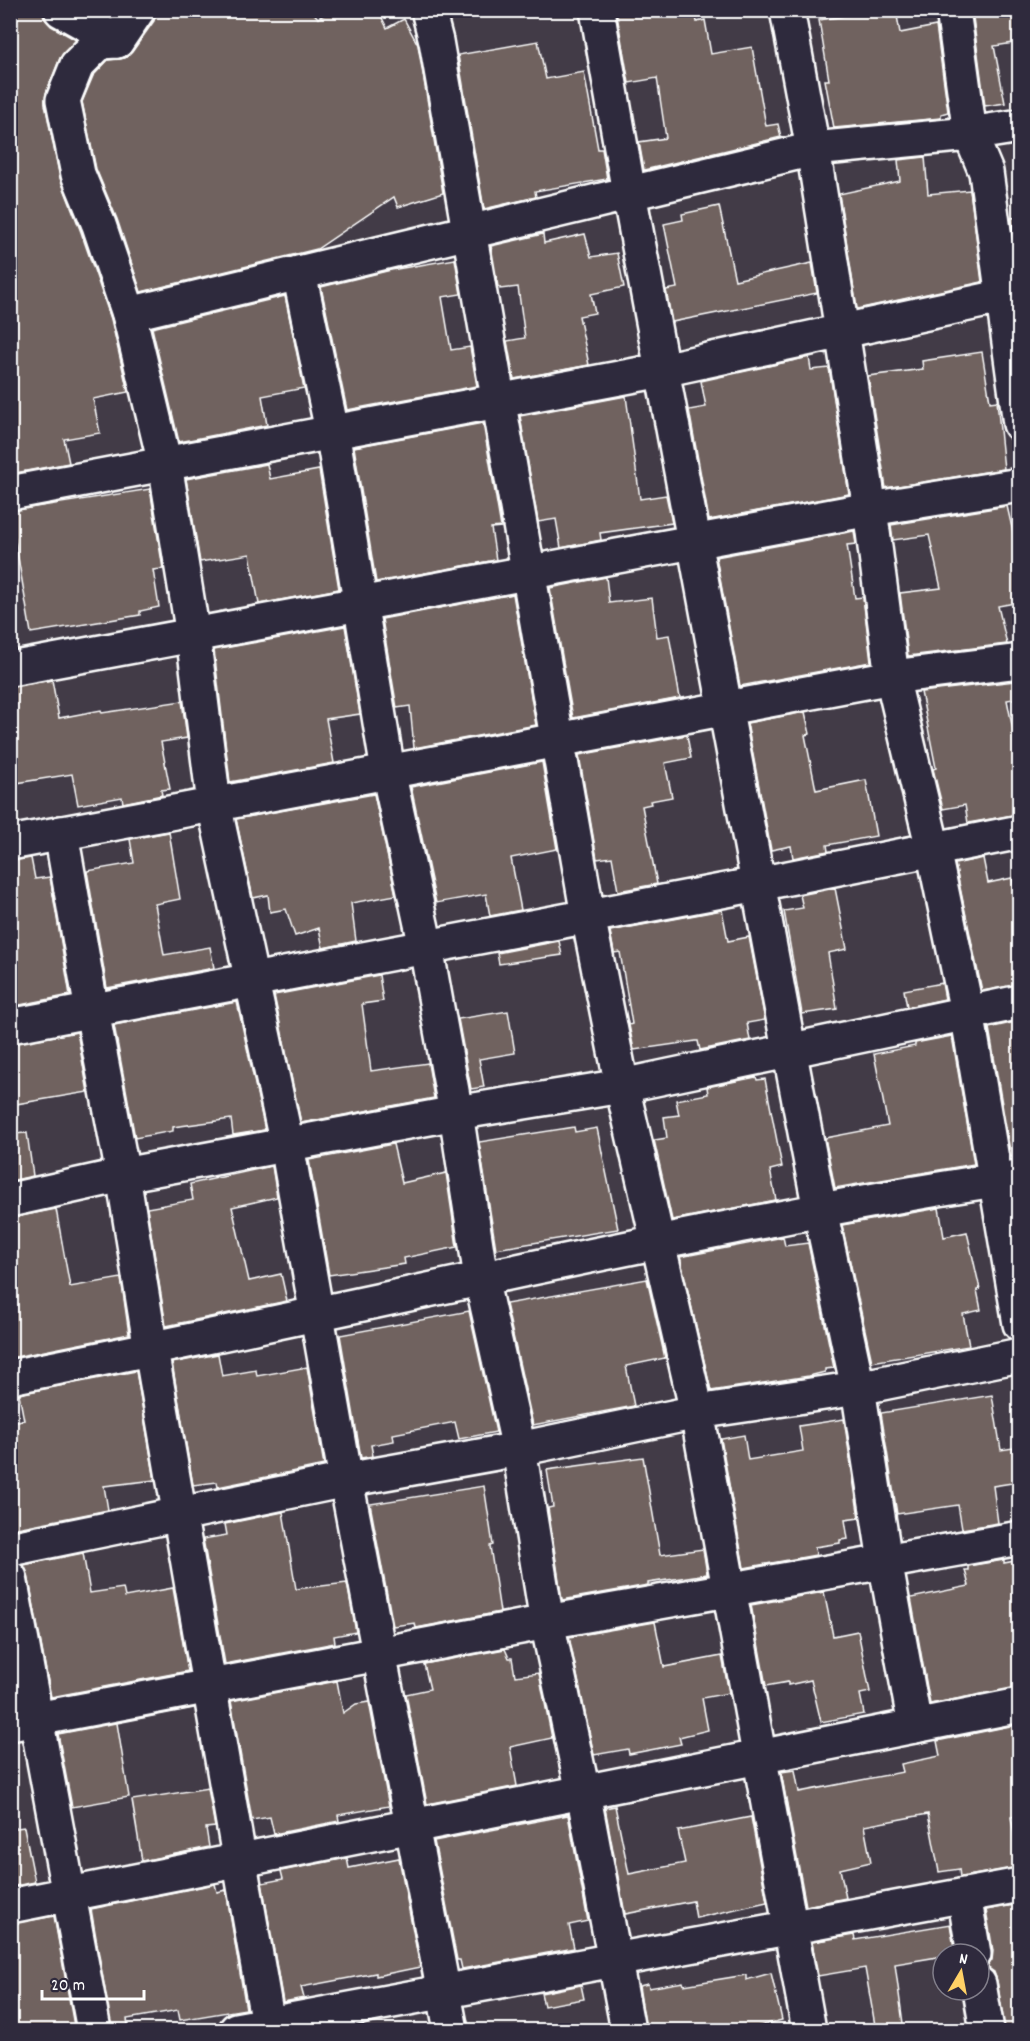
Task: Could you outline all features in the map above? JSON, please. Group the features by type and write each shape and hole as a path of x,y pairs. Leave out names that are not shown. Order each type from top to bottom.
{"street":[{"path":"61,10 117,41"},
{"path":"117,41 138,10"},
{"path":"428,10 436,41 588,916 622,1086 697,1412 809,2031"},
{"path":"597,10 789,1049 858,1388 885,1561 915,1726"},
{"path":"788,10 813,149 870,510 892,677 933,849 967,1012 1008,1178 1020,1324"},
{"path":"953,10 970,134 986,172 1010,296 1020,424"},
{"path":"117,41 100,42 77,65 63,100 78,174 99,225 129,314 165,464 193,635 214,804 287,1144 346,1480 451,2031"},
{"path":"129,314 813,149 970,134 1020,126"},
{"path":"299,273 332,431 388,771 426,947 456,1113 481,1278 519,1449 547,1622 583,1792 628,2031"},
{"path":"10,493 662,370 1010,296"},
{"path":"10,669 694,542 1020,485"},
{"path":"10,843 892,677 1020,661"},
{"path":"10,1026 1020,832"},
{"path":"61,833 123,1175 151,1350 269,2027"},
{"path":"10,1200 123,1175 287,1144 622,1086 1020,1002"},
{"path":"10,1377 151,1350 658,1242 820,1210 1008,1178"},
{"path":"10,1549 346,1480 519,1449 697,1412 858,1388 1020,1355"},
{"path":"23,1722 547,1622 1020,1538"},
{"path":"10,1578 23,1722 68,1894 94,2031"},
{"path":"10,1906 1020,1705"},
{"path":"236,2031 269,2027 444,1992 1020,1885"},
{"path":"964,1895 972,1942"},
{"path":"982,2002 987,2031"}],"building":[{"path":"10,10 42,10 51,26 76,40 60,58 46,93 45,104 60,178 111,319 128,392 93,399 100,433 64,439 69,463 10,474"},
{"path":"157,10 311,10 318,18 333,10 378,10 387,28 404,19 418,45 443,193 398,207 394,197 317,249 141,292 117,219 96,169 82,102 93,76 108,60 125,58 132,52 154,21"},
{"path":"616,10 695,10 697,22 705,20 711,54 752,47 766,126 778,124 781,137 644,170 639,142 666,138 657,78 629,83"},
{"path":"858,10 896,10 900,33 936,26 948,112 941,114 941,118 834,128 825,80 829,80 819,20 859,14"},
{"path":"972,10 1020,10 1020,42 994,46 1005,103 985,106"},
{"path":"538,41 546,79 584,72 598,149 602,149 607,179 535,191 536,197 484,209 458,55"},
{"path":"925,157 928,194 970,190 982,282 857,309 839,194 900,181 898,160"},
{"path":"719,206 735,280 812,263 817,293 672,322 666,290 677,288 664,224 683,220 682,214"},
{"path":"1020,217 1020,277 1011,218"},
{"path":"543,234 544,243 585,234 591,257 617,253 624,287 591,294 595,313 579,316 589,365 514,379 507,341 525,338 518,287 500,289 498,287 491,246"},
{"path":"455,259 461,294 442,297 451,350 470,347 477,386 347,410 321,287 391,270"},
{"path":"285,296 304,388 262,396 267,425 179,442 152,328"},
{"path":"982,352 990,402 997,401 1004,469 886,488 868,376 923,369 922,361"},
{"path":"809,357 811,370 829,368 849,494 709,520 689,410 706,407 701,381"},
{"path":"626,396 640,499 666,495 672,523 600,533 601,540 561,548 556,519 538,522 520,416"},
{"path":"483,423 501,527 491,528 496,560 376,582 354,447"},
{"path":"267,464 270,479 319,470 339,589 259,604 250,554 200,562 186,479"},
{"path":"150,489 163,569 153,570 159,607 140,611 140,615 31,633 10,511"},
{"path":"1007,506 1020,562 1020,602 998,606 1007,644 908,656 900,593 941,588 929,535 893,540 891,525"},
{"path":"854,531 856,544 847,545 855,598 863,597 871,662 740,686 716,557"},
{"path":"606,577 609,603 652,598 657,637 669,635 680,698 573,718 550,588"},
{"path":"513,594 536,725 414,748 410,706 397,708 382,619"},
{"path":"345,626 360,714 326,719 334,763 230,782 214,650"},
{"path":"52,680 59,718 101,710 102,713 182,701 187,738 161,742 170,789 161,790 162,795 123,803 122,797 78,805 72,774 10,784 10,687"},
{"path":"1015,681 1019,698 1007,700 1020,764 1020,814 968,823 965,805 943,809 933,769 936,768 921,692"},
{"path":"805,712 810,734 805,735 816,790 866,780 876,836 827,845 828,851 793,858 791,846 771,850 747,723"},
{"path":"687,735 691,758 665,763 672,797 650,801 651,804 642,806 657,884 618,891 612,857 597,859 579,755"},
{"path":"542,762 557,849 511,858 521,910 490,916 486,894 436,903 411,787"},
{"path":"374,794 396,895 351,903 356,941 323,948 319,928 295,936 286,909 270,912 268,895 253,898 236,819"},
{"path":"169,832 180,899 155,904 164,955 210,947 214,968 107,988 87,871 134,863 130,839"},
{"path":"31,858 35,879 50,877 70,995 10,1007 10,861"},
{"path":"983,858 988,883 1012,878 1020,919 1020,984 982,991 955,864"},
{"path":"835,888 847,949 828,953 837,1009 802,1014 784,911 803,908 800,895"},
{"path":"722,910 728,941 749,937 765,1020 747,1023 750,1040 700,1050 698,1041 696,1041 634,1050 620,952 614,953 610,931"},
{"path":"559,941 562,955 499,964 497,953"},
{"path":"379,975 383,1001 362,1004 371,1071 428,1063 434,1098 301,1123 274,995"},
{"path":"942,983 945,999 907,1007 904,990"},
{"path":"237,1002 265,1130 233,1135 231,1119 173,1127 173,1131 135,1138 114,1025"},
{"path":"508,1011 515,1053 479,1059 484,1087 471,1089 458,1019"},
{"path":"1020,1021 1020,1155 1011,1157 989,1028"},
{"path":"77,1032 88,1092 10,1105 10,1044"},
{"path":"952,1036 974,1164 835,1188 825,1138 888,1126 874,1054"},
{"path":"756,1077 757,1080 765,1079 782,1167 770,1170 776,1200 672,1220 654,1140 667,1138 664,1117 679,1115 676,1100 708,1094 707,1087"},
{"path":"574,1127 575,1132 597,1128 618,1229 496,1249 479,1142"},
{"path":"27,1133 33,1176 10,1181 10,1134"},
{"path":"393,1144 402,1183 446,1173 457,1247 404,1258 405,1264 329,1275 309,1160"},
{"path":"272,1166 277,1197 232,1207 249,1281 281,1274 287,1301 166,1326 147,1208 193,1200 190,1184"},
{"path":"939,1208 944,1237 967,1232 980,1289 977,1290 981,1310 963,1314 969,1346 872,1362 842,1225"},
{"path":"56,1209 70,1287 121,1278 129,1334 10,1358 10,1218"},
{"path":"783,1237 785,1246 808,1243 834,1368 809,1376 711,1391 680,1257"},
{"path":"647,1279 665,1358 626,1366 634,1406 533,1425 506,1304"},
{"path":"469,1311 496,1432 459,1439 455,1422 393,1434 394,1441 371,1445 373,1456 361,1458 340,1335"},
{"path":"218,1354 222,1376 256,1370 257,1376 307,1367 324,1465 218,1487 217,1482 193,1485 172,1363"},
{"path":"136,1371 155,1480 104,1486 108,1510 12,1529 10,1422 24,1420 19,1394"},
{"path":"992,1395 1001,1450 1013,1448 1019,1482 993,1486 998,1523 962,1529 958,1505 897,1514 881,1413"},
{"path":"844,1419 859,1518 845,1520 848,1539 840,1540 840,1543 815,1547 816,1555 744,1568 721,1439 744,1435 748,1460 803,1451 799,1426"},
{"path":"643,1457 660,1555 703,1549 707,1574 562,1600 548,1508 553,1507 547,1470"},
{"path":"484,1486 500,1612 416,1628 415,1623 393,1626 370,1504"},
{"path":"283,1512 296,1589 347,1583 356,1632 334,1636 335,1643 225,1664 203,1539 227,1535 225,1524"},
{"path":"83,1553 90,1593 123,1588 125,1597 173,1588 188,1671 51,1697 28,1575 24,1565"},
{"path":"1004,1560 1004,1563 1020,1560 1020,1687 930,1704 911,1598 969,1586 965,1570 968,1570 968,1566"},
{"path":"824,1592 833,1636 858,1631 870,1692 860,1694 864,1714 821,1722 811,1680 788,1685 788,1682 766,1686 751,1605"},
{"path":"655,1622 664,1667 722,1656 729,1693 702,1698 708,1730 679,1737 681,1744 629,1754 628,1749 594,1755 569,1637"},
{"path":"505,1649 509,1658 512,1658 515,1676 539,1673 552,1738 510,1747 517,1786 427,1804 406,1694 430,1689 424,1664"},
{"path":"337,1681 343,1713 356,1704 369,1702 389,1806 338,1815 339,1821 274,1834 270,1817 252,1820 231,1701"},
{"path":"194,1708 117,1723 129,1797 72,1807 58,1734"},
{"path":"1020,1724 1020,1815 1011,1817 1020,1867 962,1877 960,1877 959,1869 939,1872 928,1814 864,1826 871,1862 840,1869 846,1898 806,1906 781,1772 795,1770 799,1792 903,1772 901,1764 940,1756 937,1741"},
{"path":"208,1788 215,1827 206,1828 209,1847 142,1861 132,1800"},
{"path":"615,1806 629,1874 685,1863 678,1831 751,1817 767,1902 696,1918 693,1901 625,1914 605,1808"},
{"path":"568,1815 588,1921 569,1925 574,1948 462,1969 460,1960 457,1960 434,1841"},
{"path":"24,1827 35,1882 10,1887 10,1829"},
{"path":"347,1858 349,1868 399,1858 420,1967 301,1987 304,1998 283,2002 262,1883 283,1879 281,1871"},
{"path":"215,1884 217,1892 226,1890 246,2009 180,2020 178,2010 127,2019 129,2031 112,2031 91,1909"},
{"path":"1020,1904 1020,2031 1005,2031 997,1981 991,1970 993,1951 986,1910"},
{"path":"54,1916 75,2031 10,2031 10,1924"},
{"path":"950,1924 953,1942 931,1942 931,1958 895,1964 904,2031 876,2031 865,1968 818,1976 812,1942 854,1935 855,1940"},
{"path":"771,1973 782,2020 756,2027 757,2031 646,2031 639,1986 648,1984 649,1988 683,1982 684,1985 746,1975 746,1980"},
{"path":"581,1985 584,1999 544,2006 541,1993"}]}
